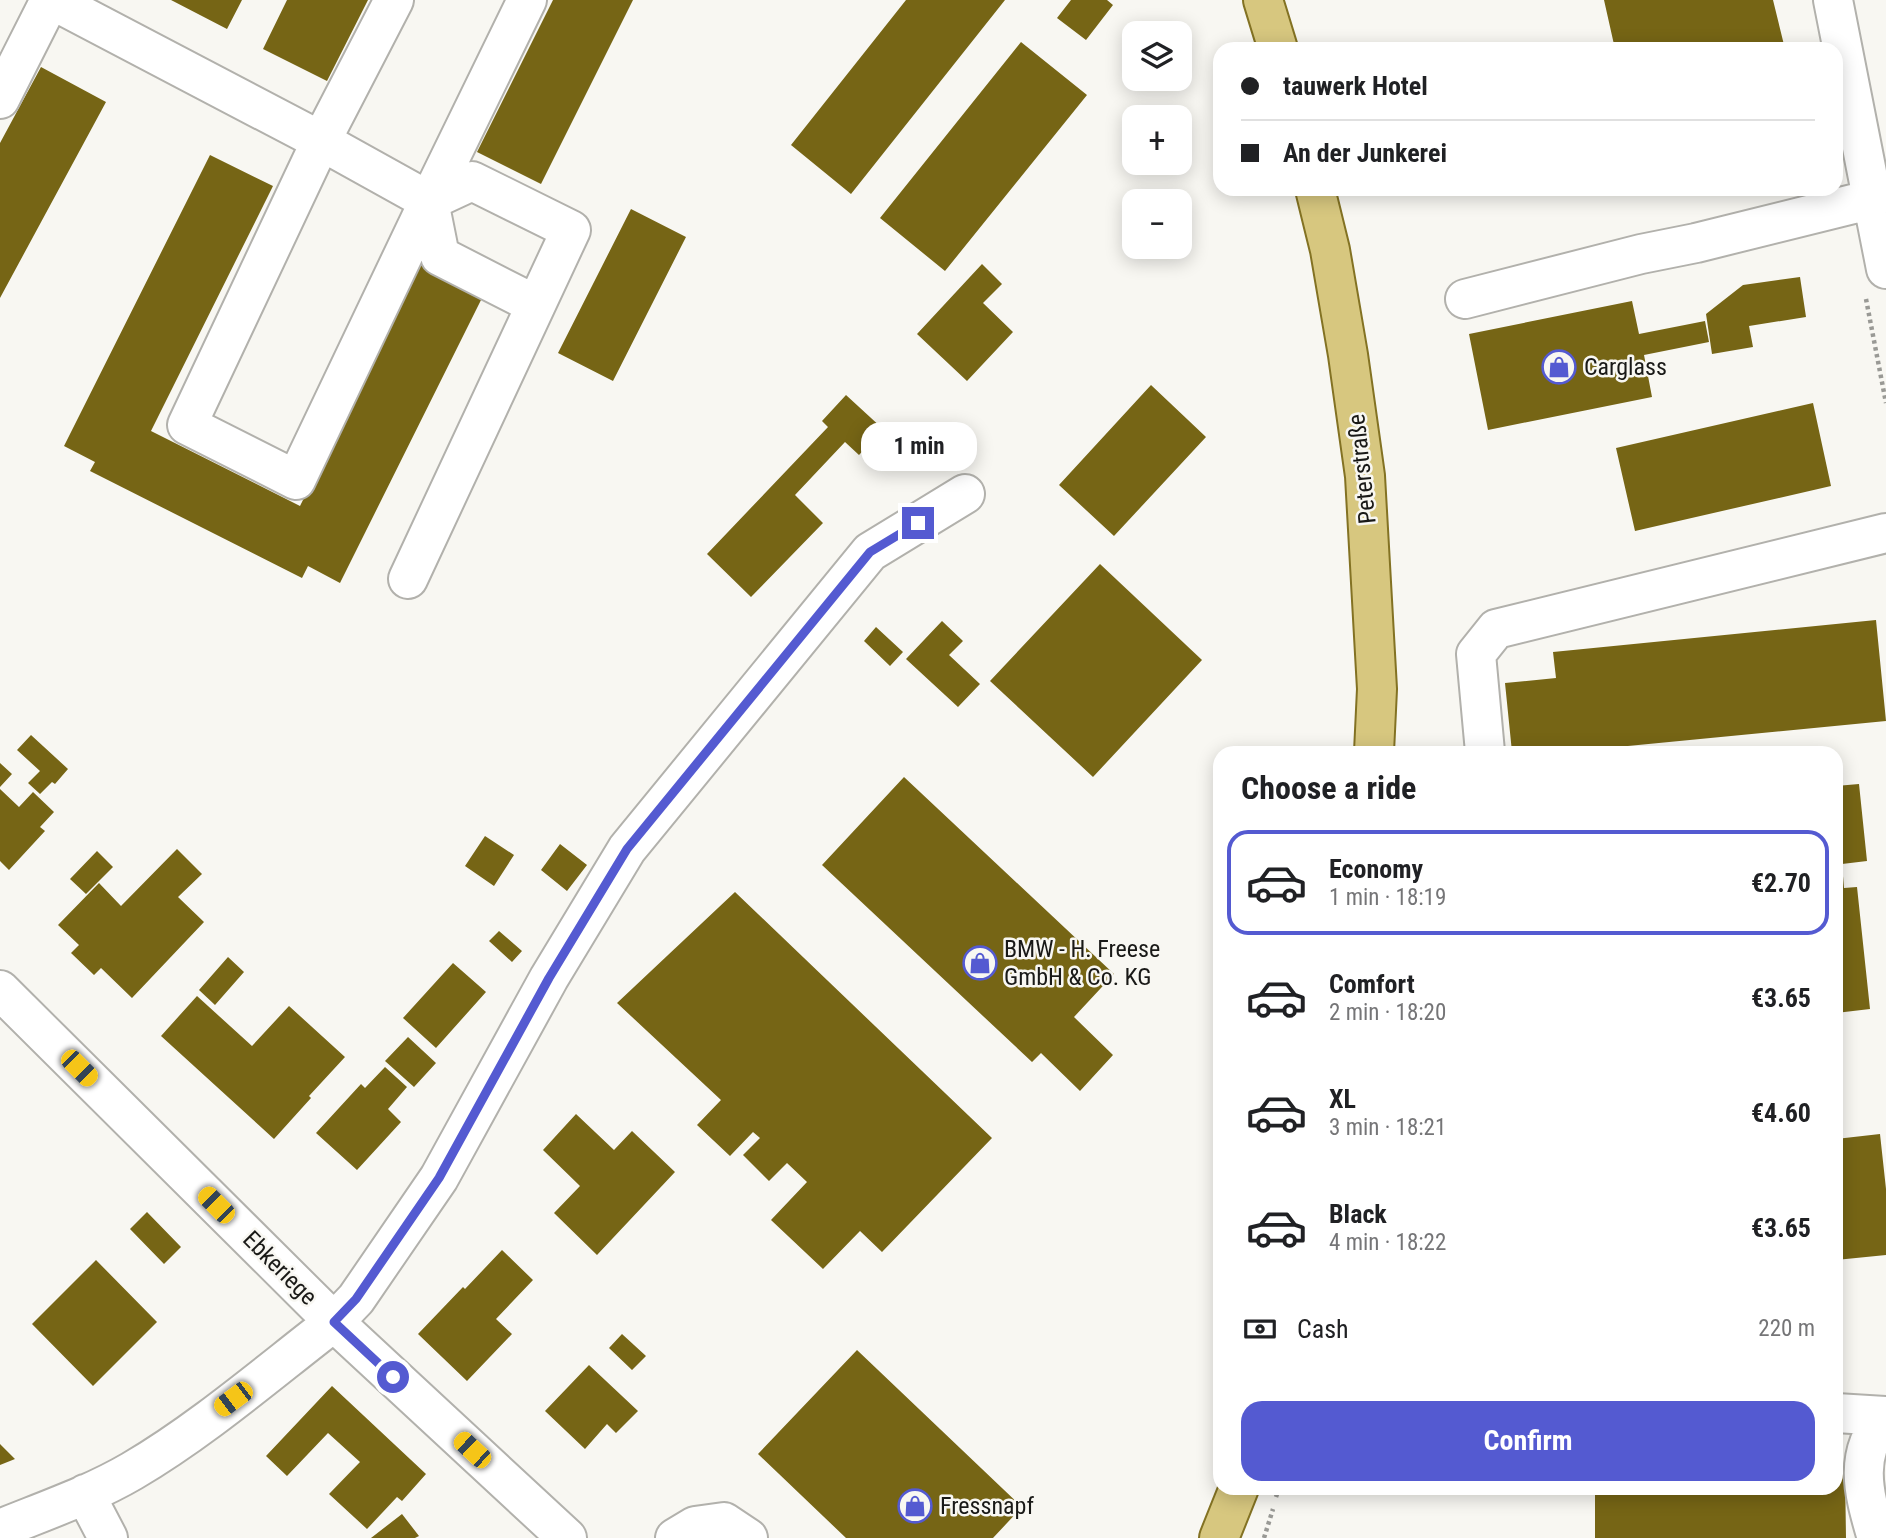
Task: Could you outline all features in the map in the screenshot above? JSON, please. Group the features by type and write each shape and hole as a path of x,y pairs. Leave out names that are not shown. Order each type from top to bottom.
{"main road":[{"path":"1263,0 1276,42"},
{"name":"Peterstraße","path":"1317,196 1332,263 1348,355 1365,475 1377,690 1374,746"},
{"path":"1219,1538 1236,1495"}],"street":[{"path":"0,99 51,0 321,141 429,201 440,256 536,305"},
{"path":"394,0 321,141 187,425 296,480 527,0"},
{"path":"1833,0 1841,42"},
{"path":"1843,50 1886,269"},
{"path":"408,579 571,230 472,181 429,201"},
{"path":"1465,299 1641,254 1873,200"},
{"path":"0,1529 129,1473 173,1446 334,1322 356,1299 439,1178 549,978 627,849 870,552 965,494"},
{"path":"1484,746 1476,654 1496,629 1886,533"},
{"name":"Ebkeriege","path":"0,990 334,1322 567,1538"},
{"path":"1843,1413 1885,1416 1870,1439 1863,1461 1866,1502 1875,1535 1879,1538"},
{"path":"85,1494 108,1538"},
{"path":"675,1538 695,1526 724,1522 748,1538"}],"path":[{"path":"1264,1538 1277,1495"}],"building":[{"path":"171,0 242,0 227,29"},
{"path":"287,0 368,0 327,81 263,49"},
{"path":"553,0 633,0 541,184 477,152"},
{"path":"906,0 1005,0 851,194 791,145"},
{"path":"1071,0 1107,0 1113,5 1086,40 1057,18"},
{"path":"1604,0 1773,0 1783,42 1613,42"},
{"path":"1021,42 1087,95 945,271 880,218"},
{"path":"41,67 106,102 0,298 0,143"},
{"path":"210,155 273,186 151,431 300,506 421,263 484,294 340,583 308,566 302,578 90,471 95,462 64,446"},
{"path":"631,209 686,237 613,381 558,353"},
{"path":"982,264 1002,284 983,303 1013,332 967,381 917,334"},
{"path":"1800,277 1806,317 1749,326 1753,347 1712,354 1706,314 1743,285"},
{"path":"1632,301 1639,334 1705,321 1709,342 1644,355 1652,397 1488,430 1469,334"},
{"path":"1151,385 1206,437 1114,536 1059,485"},
{"path":"846,395 883,429 859,455 845,442 795,495 823,523 751,597 707,554 828,427 822,421"},
{"path":"1813,403 1831,486 1635,531 1616,448"},
{"path":"1100,564 1202,660 1093,777 990,681"},
{"path":"1876,620 1886,721 1628,746 1511,746 1505,683 1556,678 1553,652"},
{"path":"942,621 963,641 949,655 980,684 958,707 906,659"},
{"path":"876,627 903,652 890,666 864,641"},
{"path":"31,735 68,769 55,784 52,782 40,794 28,783 40,771 17,750"},
{"path":"0,763 12,774 0,787"},
{"path":"904,777 1114,974 1074,1017 1113,1055 1080,1091 1041,1053 1032,1062 822,865"},
{"path":"1859,784 1867,861 1843,864 1843,785"},
{"path":"0,789 19,807 33,792 54,812 40,827 45,831 9,870 0,861"},
{"path":"485,836 514,855 494,886 465,866"},
{"path":"560,844 587,865 567,891 541,870"},
{"path":"177,849 202,874 178,897 204,922 132,998 101,968 94,975 71,953 79,945 58,925 99,883 121,906"},
{"path":"97,851 113,867 86,894 70,879"},
{"path":"1843,876 1844,888 1857,887 1870,1009 1843,1012"},
{"path":"735,892 992,1138 882,1252 860,1231 823,1269 771,1220 807,1182 787,1163 769,1181 743,1155 760,1138 753,1132 730,1156 697,1125 721,1100 617,1003"},
{"path":"499,931 522,951 512,962 489,941"},
{"path":"228,957 244,972 215,1005 199,990"},
{"path":"453,963 486,992 436,1048 403,1018"},
{"path":"197,996 252,1046 289,1006 345,1057 274,1139 161,1036"},
{"path":"408,1037 436,1063 414,1087 385,1061"},
{"path":"385,1067 407,1087 388,1109 401,1122 357,1170 316,1133 361,1084 365,1088"},
{"path":"576,1114 614,1150 632,1131 675,1172 597,1255 554,1213 580,1186 543,1150"},
{"path":"1880,1134 1886,1189 1886,1255 1843,1259 1843,1138"},
{"path":"147,1212 181,1247 164,1264 130,1229"},
{"path":"502,1250 533,1280 496,1319 512,1334 467,1381 418,1334"},
{"path":"96,1260 157,1322 93,1386 32,1324"},
{"path":"622,1334 646,1356 632,1370 609,1348"},
{"path":"857,1350 1022,1507 993,1538 846,1538 758,1454"},
{"path":"589,1365 638,1411 616,1433 607,1424 585,1449 545,1411"},
{"path":"332,1386 426,1474 402,1501 397,1497 367,1529 329,1494 360,1462 328,1433 287,1476 266,1456"},
{"path":"0,1444 15,1459 0,1465"},
{"path":"1845,1470 1846,1538 1595,1538 1595,1495 1843,1495"},
{"path":"402,1514 419,1536 371,1538"}],"place":[{"name":"Carglass","path":"1559,367"},
{"name":"BMW - H. Freese GmbH & Co. KG","path":"980,963"},
{"name":"Fressnapf","path":"915,1506"}],"route":[{"path":"393,1377 334,1322 356,1299 439,1178 549,978 627,849 870,552 918,523"}]}
